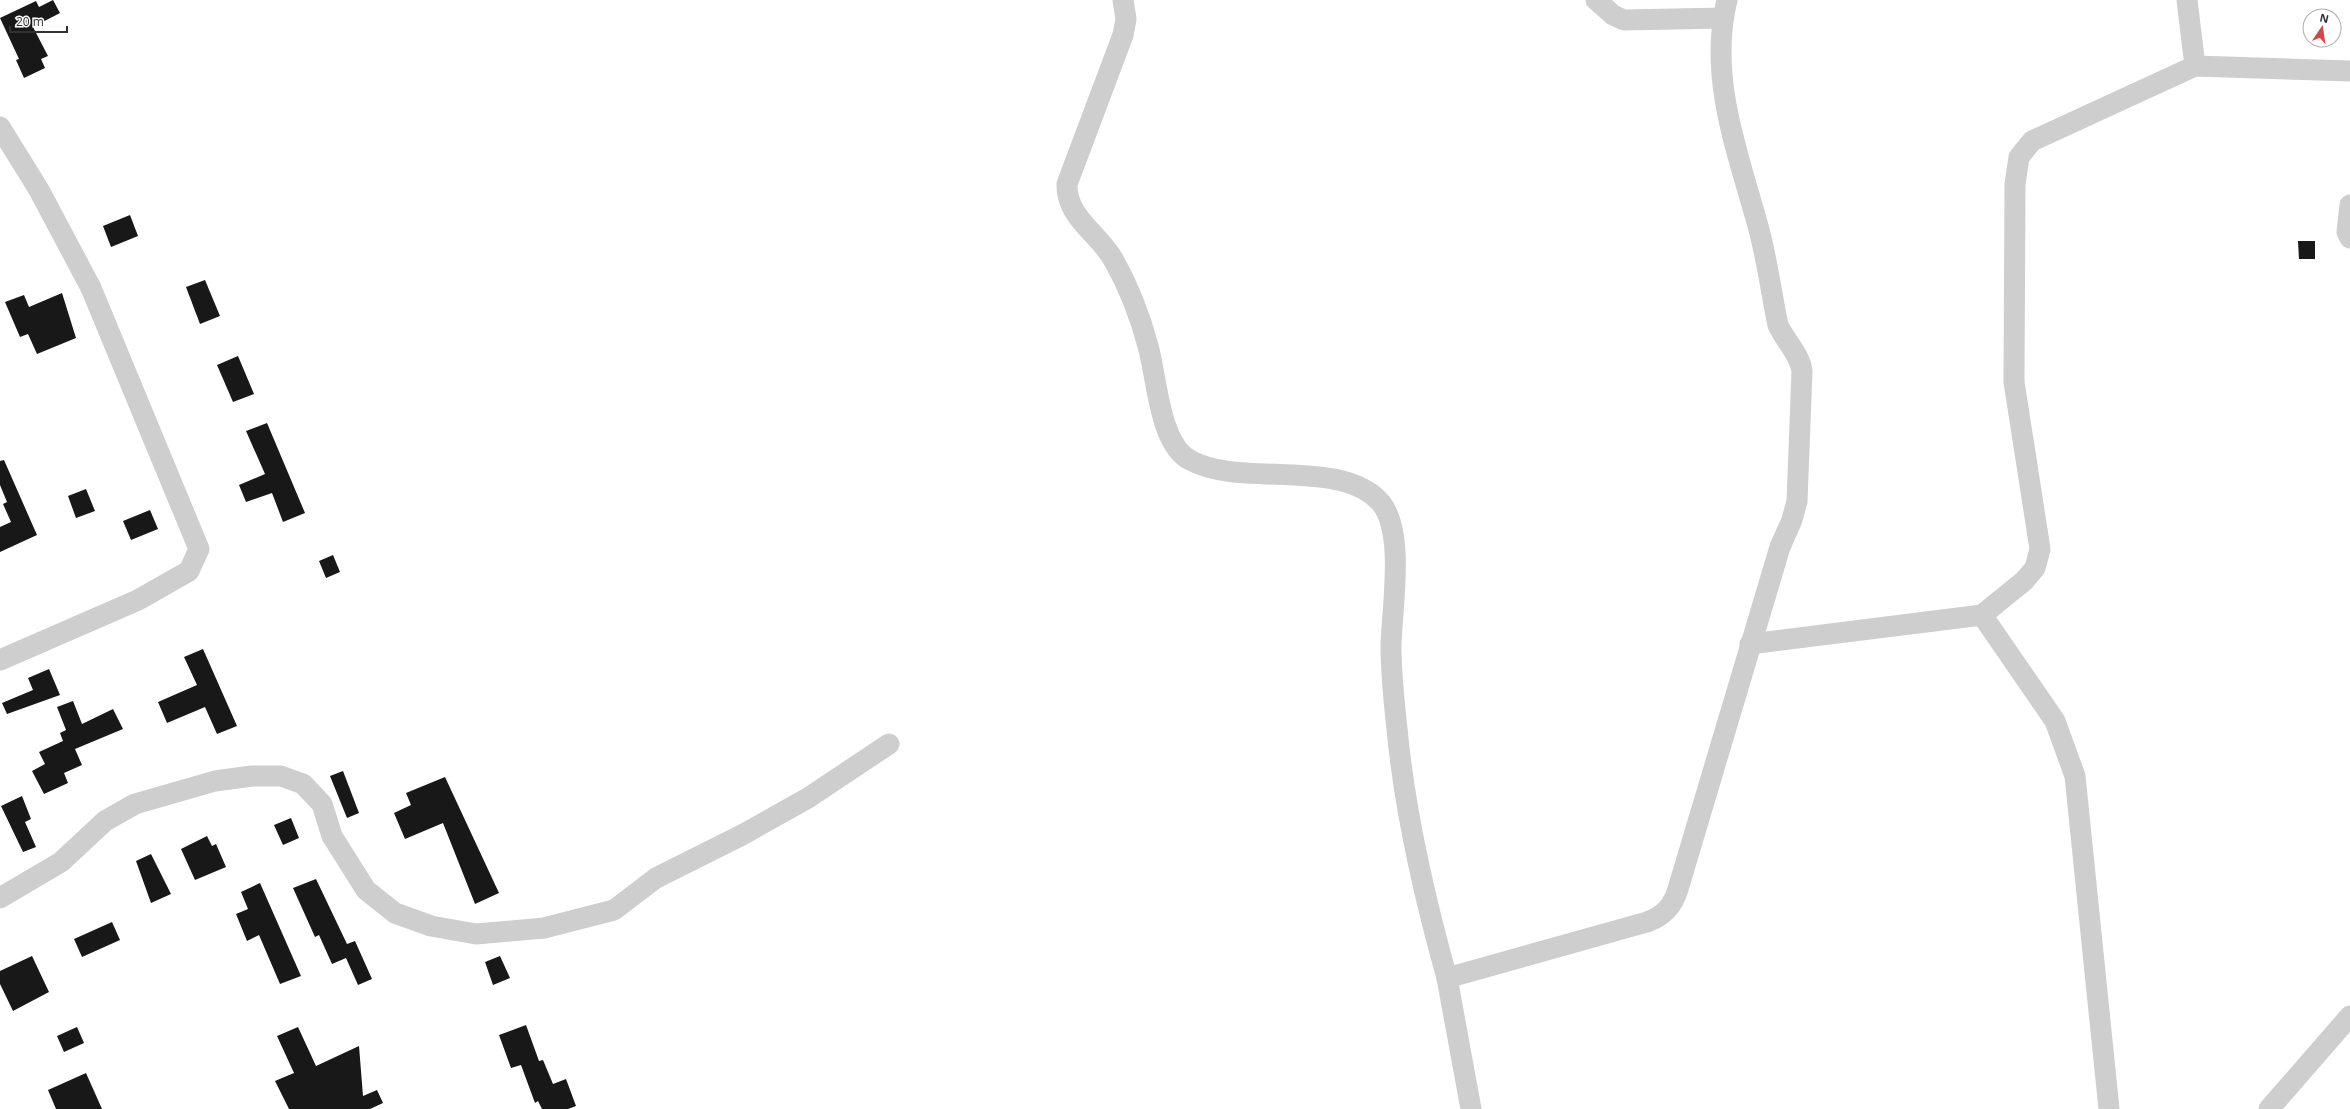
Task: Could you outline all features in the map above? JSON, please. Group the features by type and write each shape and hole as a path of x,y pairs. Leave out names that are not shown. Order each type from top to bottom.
{"street":[{"path":"1124,0 1125,28 1067,184 1069,204 1111,255 1120,271 1140,319 1166,422 1174,445 1188,460 1211,469 1293,475 1347,483 1366,491 1381,504 1393,527 1395,551 1391,648 1400,763 1419,872 1447,978 1471,1109"},
{"path":"1447,978 1647,922 1656,919 1668,910 1675,898 1750,644 1780,547 1792,520 1797,501 1802,371 1799,358 1783,337 1778,325 1758,228 1738,160 1721,76 1725,9 1624,20 1612,15 1596,0"},
{"path":"2186,0 2195,66"},
{"path":"1750,644 1982,615 2024,581 2035,568 2040,549 2014,382 2015,184 2020,157 2032,141 2195,66 2350,71"},
{"path":"0,127 39,190 90,288 199,549 189,571 138,600 0,660"},
{"path":"2350,205 2347,232 2350,238"},
{"path":"1982,615 2055,721 2075,776 2109,1109"},
{"path":"0,898 61,862 105,822 135,804 214,781 252,776 281,776 303,784 322,804 332,836 366,890 395,913 431,926 476,934 544,928 614,910 656,878 742,835 808,798 889,744"},
{"path":"2268,1109 2350,1016"}],"building":[{"path":"53,0 60,13 33,27 48,56 41,59 45,68 24,78 16,60 19,59 0,18 36,1 39,7"},
{"path":"130,215 138,236 111,247 103,226"},
{"path":"2298,241 2315,241 2315,259 2299,259"},
{"path":"205,280 220,316 200,324 186,287"},
{"path":"62,293 76,338 37,354 28,334 20,337 5,302 24,295 29,307"},
{"path":"238,356 254,394 233,402 217,365"},
{"path":"267,423 305,513 283,522 272,493 246,502 239,485 265,474 246,431"},
{"path":"4,460 37,535 0,552 0,527 11,522 3,504 7,502 0,485 0,461"},
{"path":"86,489 95,511 76,518 68,496"},
{"path":"150,510 158,529 131,540 123,521"},
{"path":"333,555 340,572 326,578 319,561"},
{"path":"203,649 237,726 217,734 205,707 167,723 158,702 197,685 184,657"},
{"path":"49,669 60,695 7,714 2,703 33,690 28,678"},
{"path":"73,701 82,724 113,709 123,729 75,749 82,765 64,773 68,783 44,794 32,771 45,764 39,752 63,741 60,733 66,730 57,707"},
{"path":"343,771 359,813 347,818 330,776"},
{"path":"445,777 499,893 475,904 443,823 405,839 394,813 411,805 406,793"},
{"path":"22,796 31,819 25,822 36,847 23,852 1,806"},
{"path":"291,818 299,838 283,845 274,825"},
{"path":"207,836 212,846 216,844 226,867 195,880 181,849"},
{"path":"151,854 171,894 151,903 136,861"},
{"path":"316,879 347,944 355,941 372,979 358,985 346,958 332,964 319,935 315,937 293,888"},
{"path":"260,883 301,976 280,984 259,935 247,941 236,914 248,909 241,892"},
{"path":"112,922 120,940 82,957 74,939"},
{"path":"32,956 49,992 13,1011 0,984 0,971"},
{"path":"500,956 510,978 493,985 485,962"},
{"path":"526,1025 539,1061 543,1060 553,1084 566,1079 576,1106 568,1109 542,1109 538,1101 535,1103 521,1065 511,1068 499,1035"},
{"path":"77,1027 84,1043 64,1052 57,1036"},
{"path":"298,1027 316,1066 359,1046 363,1096 377,1090 383,1103 370,1109 289,1109 275,1081 294,1073 277,1036"},
{"path":"86,1073 102,1109 56,1109 48,1090"}]}
